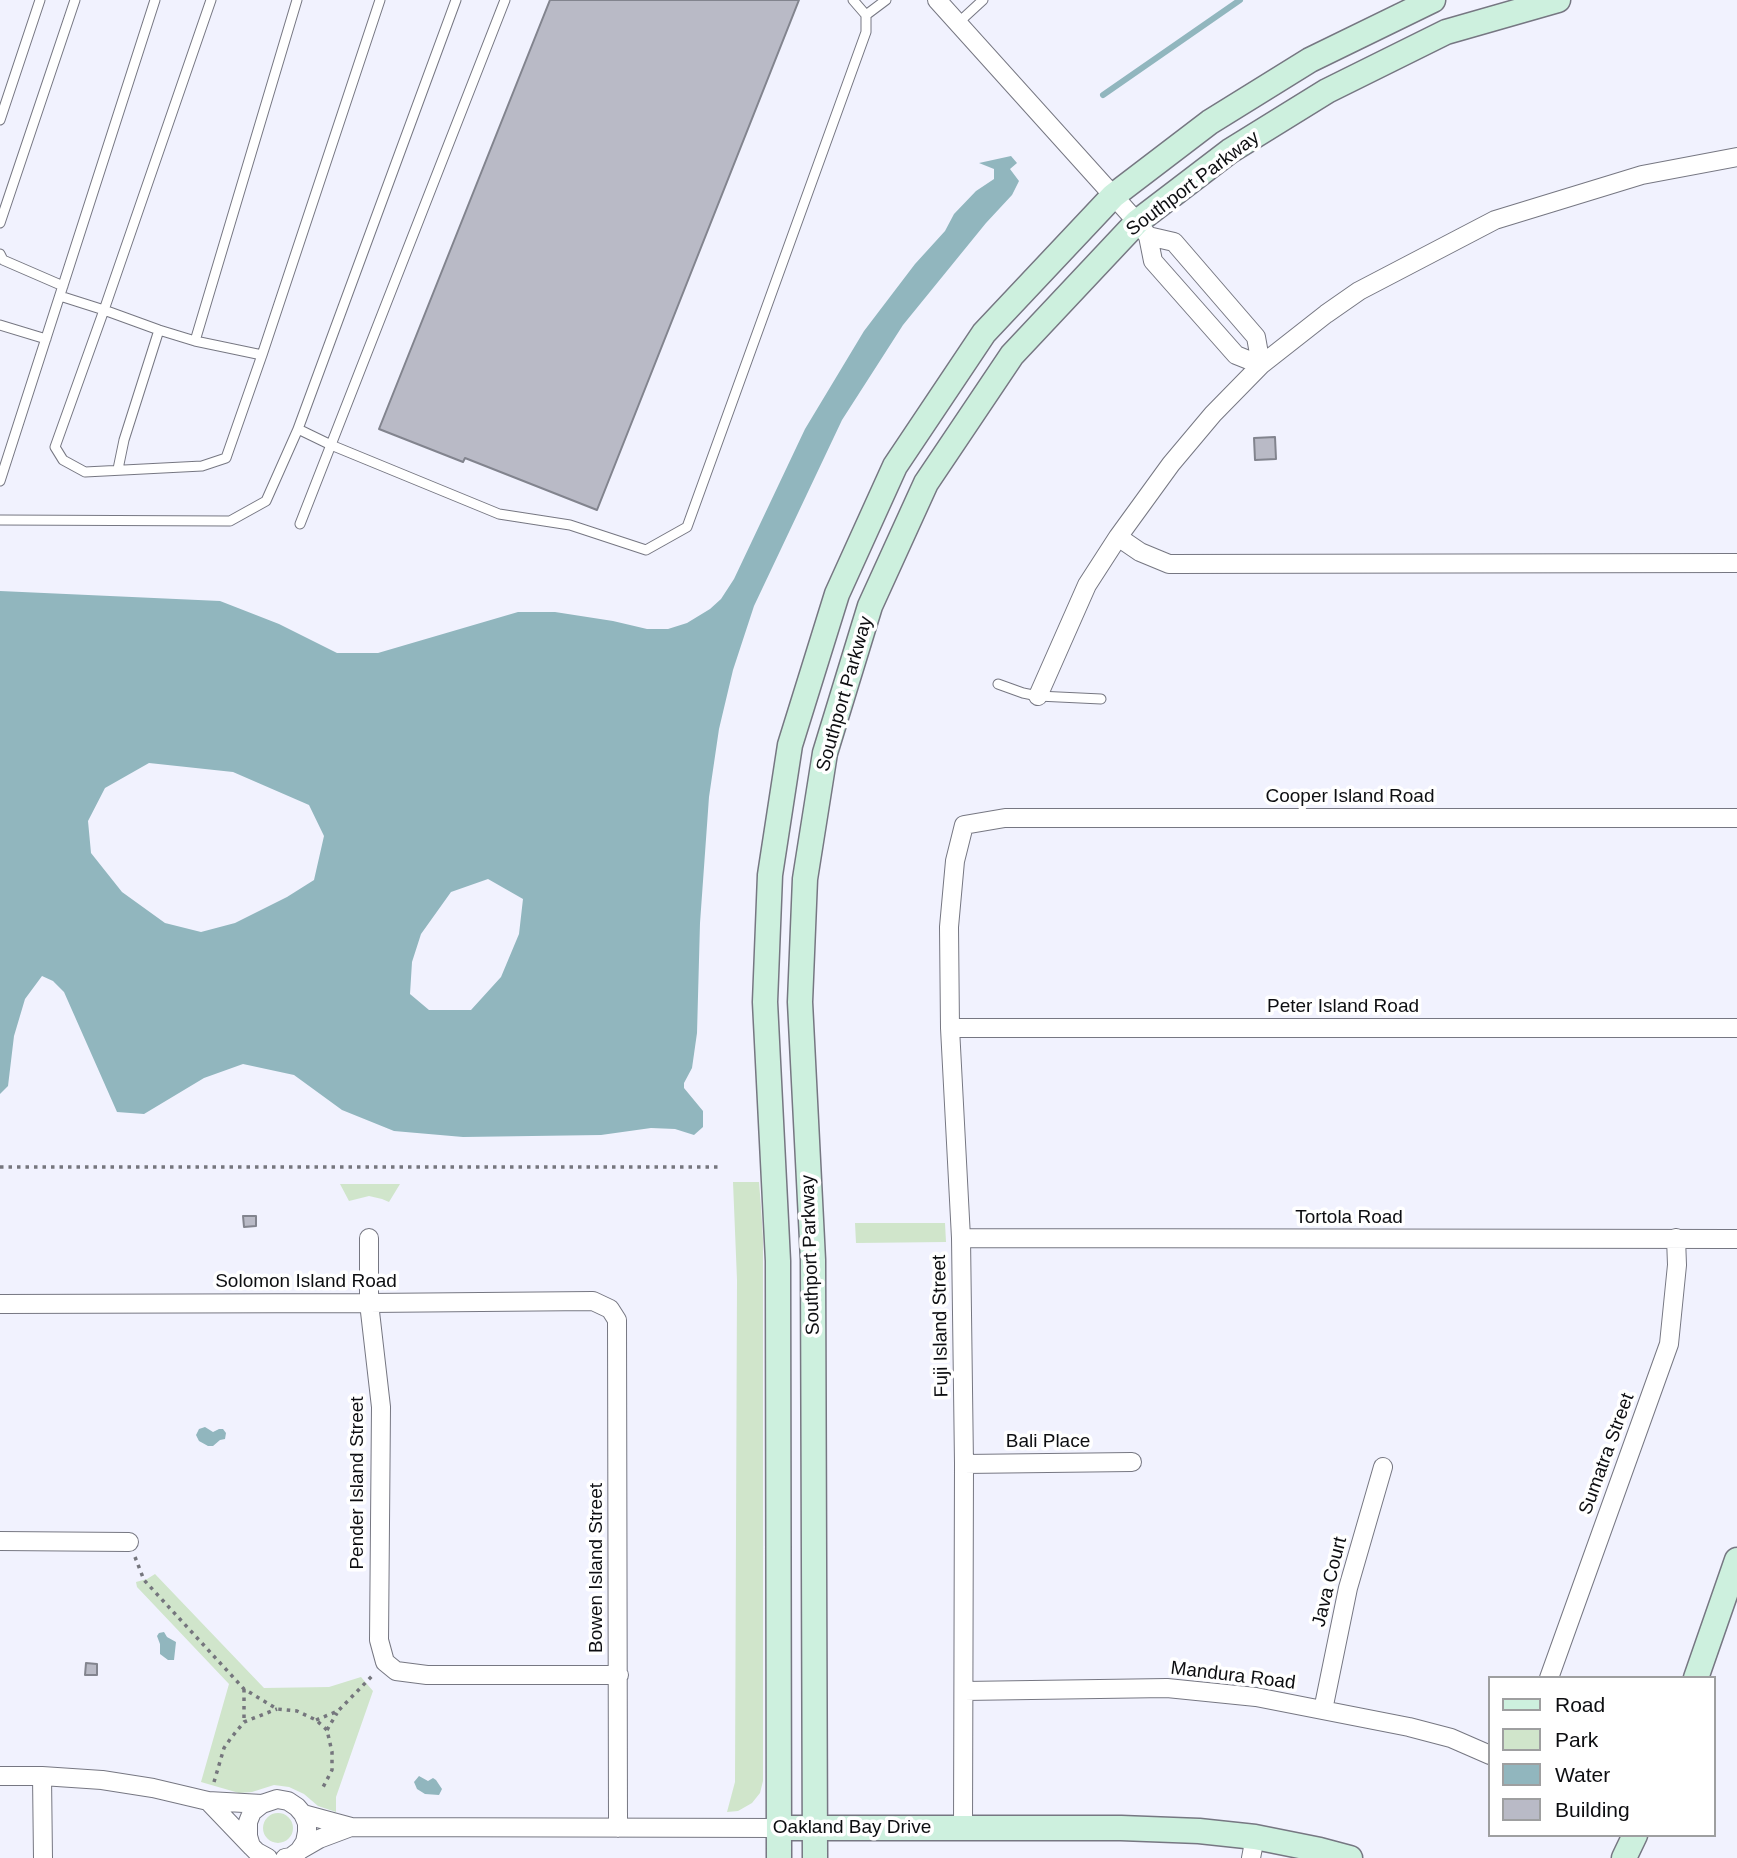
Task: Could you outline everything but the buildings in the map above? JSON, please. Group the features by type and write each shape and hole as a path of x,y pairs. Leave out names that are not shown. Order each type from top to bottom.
{"main road":[{"name":"Southport Parkway","path":"779,1858 778,1261 765,1002 770,875 790,745 837,594 895,466 984,333 1113,196 1210,122 1287,74 1433,0"},
{"name":"Southport Parkway","path":"815,1858 813,1260 800,1002 805,878 825,753 870,606 926,483 1012,355 1142,229 1230,151 1327,91 1446,33 1559,0"},
{"path":"1697,1676 1737,1560"},
{"name":"Oakland Bay Drive","path":"779,1828 1121,1828 1199,1831 1253,1848 1320,1850 1350,1858"},
{"path":"1625,1858 1634,1837"}],"street":[{"path":"937,0 1142,229 1153,261 1236,355 1261,365"},
{"path":"1038,696 1087,585 1118,537 1177,457 1213,414 1261,365 1326,314 1359,291 1495,220 1642,175 1737,157"},
{"path":"1142,229 1174,242 1256,337 1261,365"},
{"path":"1118,537 1140,552 1170,564 1737,564"},
{"name":"Cooper Island Road","path":"964,825 1005,818 1737,818"},
{"name":"Fuji Island Street","path":"964,825 955,861 949,928 950,1028 961,1238 964,1828"},
{"name":"Peter Island Road","path":"950,1028 1737,1028"},
{"name":"Pender Island Street","path":"369,1238 369,1303 381,1407 379,1640 386,1662"},
{"name":"Tortola Road","path":"961,1238 1737,1239"},
{"name":"Sumatra Street","path":"1550,1676 1669,1345 1677,1265 1676,1238"},
{"name":"Solomon Island Road","path":"0,1304 593,1301 610,1309"},
{"name":"Bowen Island Street","path":"610,1309 617,1321 618,1828"},
{"name":"Bali Place","path":"964,1464 1132,1462"},
{"name":"Java Court","path":"1323,1710 1348,1588 1383,1466"},
{"path":"0,1541 129,1542"},
{"path":"386,1662 396,1671 427,1675 619,1675"},
{"name":"Mandura Road","path":"964,1690 1167,1688 1256,1697 1409,1727 1451,1738 1488,1754"},
{"path":"0,1776 102,1780 208,1801 262,1804"},
{"path":"42,1776 43,1858"},
{"name":"Oakland Bay Drive","path":"262,1804 277,1799 288,1801 303,1814 351,1827 779,1828"},
{"path":"208,1801 262,1855"},
{"path":"262,1804 253,1812 248,1822 251,1846 262,1855"},
{"path":"292,1854 305,1842 307,1823 303,1814"},
{"name":"Oakland Bay Drive","path":"292,1854 318,1839 351,1827"}],"lane":[{"path":"0,120 40,0"},
{"path":"0,223 75,0"},
{"path":"0,481 155,0"},
{"path":"211,0 55,447 63,460 85,472 202,466 226,458 380,0"},
{"path":"195,341 297,0"},
{"path":"0,520 230,521 267,501 298,429 456,0"},
{"path":"300,524 505,0"},
{"path":"298,429 499,514 570,525 646,550 687,527 866,32 866,15 853,0"},
{"path":"866,15 886,0"},
{"path":"958,23 983,0"},
{"path":"0,254 3,260 63,286"},
{"path":"60,296 195,341 262,355"},
{"path":"0,325 46,340"},
{"path":"118,469 124,440 159,330"},
{"path":"998,684 1038,696 1101,699"}],"path":[{"path":"0,1167 721,1167"},
{"path":"129,1542 144,1580 244,1689 277,1709 297,1711 316,1720 327,1730 332,1752 332,1770 321,1791"},
{"path":"327,1730 338,1711 386,1662"},
{"path":"244,1689 244,1722"},
{"path":"208,1801 224,1748 244,1722 277,1709"},
{"path":"316,1720 338,1711"}],"green space":[{"path":"733,1182 759,1182 763,1239 763,1781 760,1793 752,1803 738,1811 727,1812 735,1782 737,1280"},
{"path":"340,1184 400,1184 389,1202 369,1196 349,1201"},
{"path":"855,1223 945,1223 946,1242 856,1243"},
{"path":"155,1574 264,1688 329,1687 361,1677 373,1691 336,1797 336,1812 318,1806 304,1794 289,1787 274,1785 239,1793 201,1782 229,1684 137,1587 136,1582"},
{"path":"278,1813 289,1817 293,1828 289,1839 278,1843 267,1839 263,1828 267,1817"}],"water":[{"path":"1011,156 1017,163 1010,169 1019,181 1012,195 903,325 842,420 754,606 733,670 719,729 709,797 700,923 697,1033 692,1068 684,1083 684,1088 703,1111 703,1127 694,1135 675,1129 651,1128 601,1135 463,1137 394,1131 342,1110 294,1075 243,1064 204,1078 144,1114 117,1112 64,992 53,981 42,976 25,999 14,1036 8,1086 0,1094 0,591 220,601 279,624 337,653 378,653 518,612 555,612 647,629 668,629 687,623 721,599 734,579 805,429 864,331 915,264 945,231 954,214 976,191 994,179 994,169 979,163","holes":["149,763 233,772 309,805 324,836 314,880 235,923 201,932 165,923 122,892 91,853 88,821 105,788","488,879 523,899 519,934 501,977 471,1010 429,1010 410,994 412,962 421,934 451,892"]},
{"path":"205,1427 213,1432 223,1429 226,1433 225,1439 213,1446 199,1441 196,1435 199,1429"},
{"path":"164,1632 176,1642 174,1660 168,1660 160,1654 157,1636"},
{"path":"419,1776 428,1781 433,1778 436,1780 442,1789 439,1795 425,1794 417,1789 414,1782"}],"waterway":[{"path":"1103,95 1240,0"}]}
